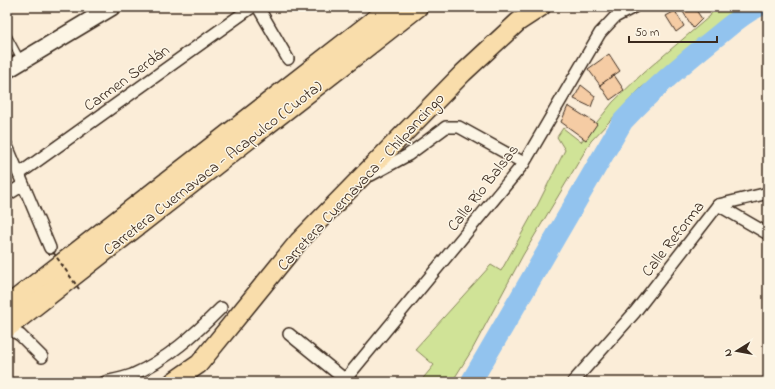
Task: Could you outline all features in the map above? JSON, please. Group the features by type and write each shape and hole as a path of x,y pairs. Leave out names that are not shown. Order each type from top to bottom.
{"highway":[{"name":"Carretera Cuernavaca - Acapulco (Cuota)","path":"7,307 392,7"},
{"name":"Carretera Cuernavaca - Acapulco (Cuota)","path":"7,327 417,7"}],"main road":[{"name":"Carretera Cuernavaca - Chilpancingo","path":"173,382 199,364 299,241 356,182 463,73 518,22 541,7"}],"street":[{"path":"7,70 112,7"},
{"name":"Carmen Serdán","path":"19,174 252,7"},
{"path":"258,7 288,60"},
{"name":"Calle Río Balsas","path":"345,381 524,164 600,33 614,17 634,7"},
{"path":"356,182 408,155 446,127 459,127 524,164"},
{"path":"7,146 51,250"},
{"path":"7,195 23,185"},
{"name":"Calle Reforma","path":"573,382 634,312 718,205 768,193"},
{"path":"718,205 768,234"},
{"path":"105,382 132,375 168,356 196,333 222,308"},
{"path":"7,327 20,335 42,357"},
{"path":"289,334 345,381"}],"lane":[{"path":"7,34 21,62"}],"path":[{"path":"51,250 79,289"}],"green space":[{"path":"714,7 764,7 678,61 641,88 591,141 523,255 472,350 452,382 420,382 434,365 415,349 491,265 501,271 537,206 565,150 557,137 563,128 581,142 613,102 643,73 710,16"}],"building":[{"path":"680,7 694,7 702,19 693,28"},
{"path":"675,11 684,26 676,32 666,16"},
{"path":"609,54 620,71 600,85 588,69"},
{"path":"614,75 624,90 610,100 600,85"},
{"path":"581,85 595,96 591,107 574,99"},
{"path":"568,106 597,124 586,140 561,122"}],"waterway":[{"path":"471,382 623,121 657,87 691,57 736,20 758,7"}]}
